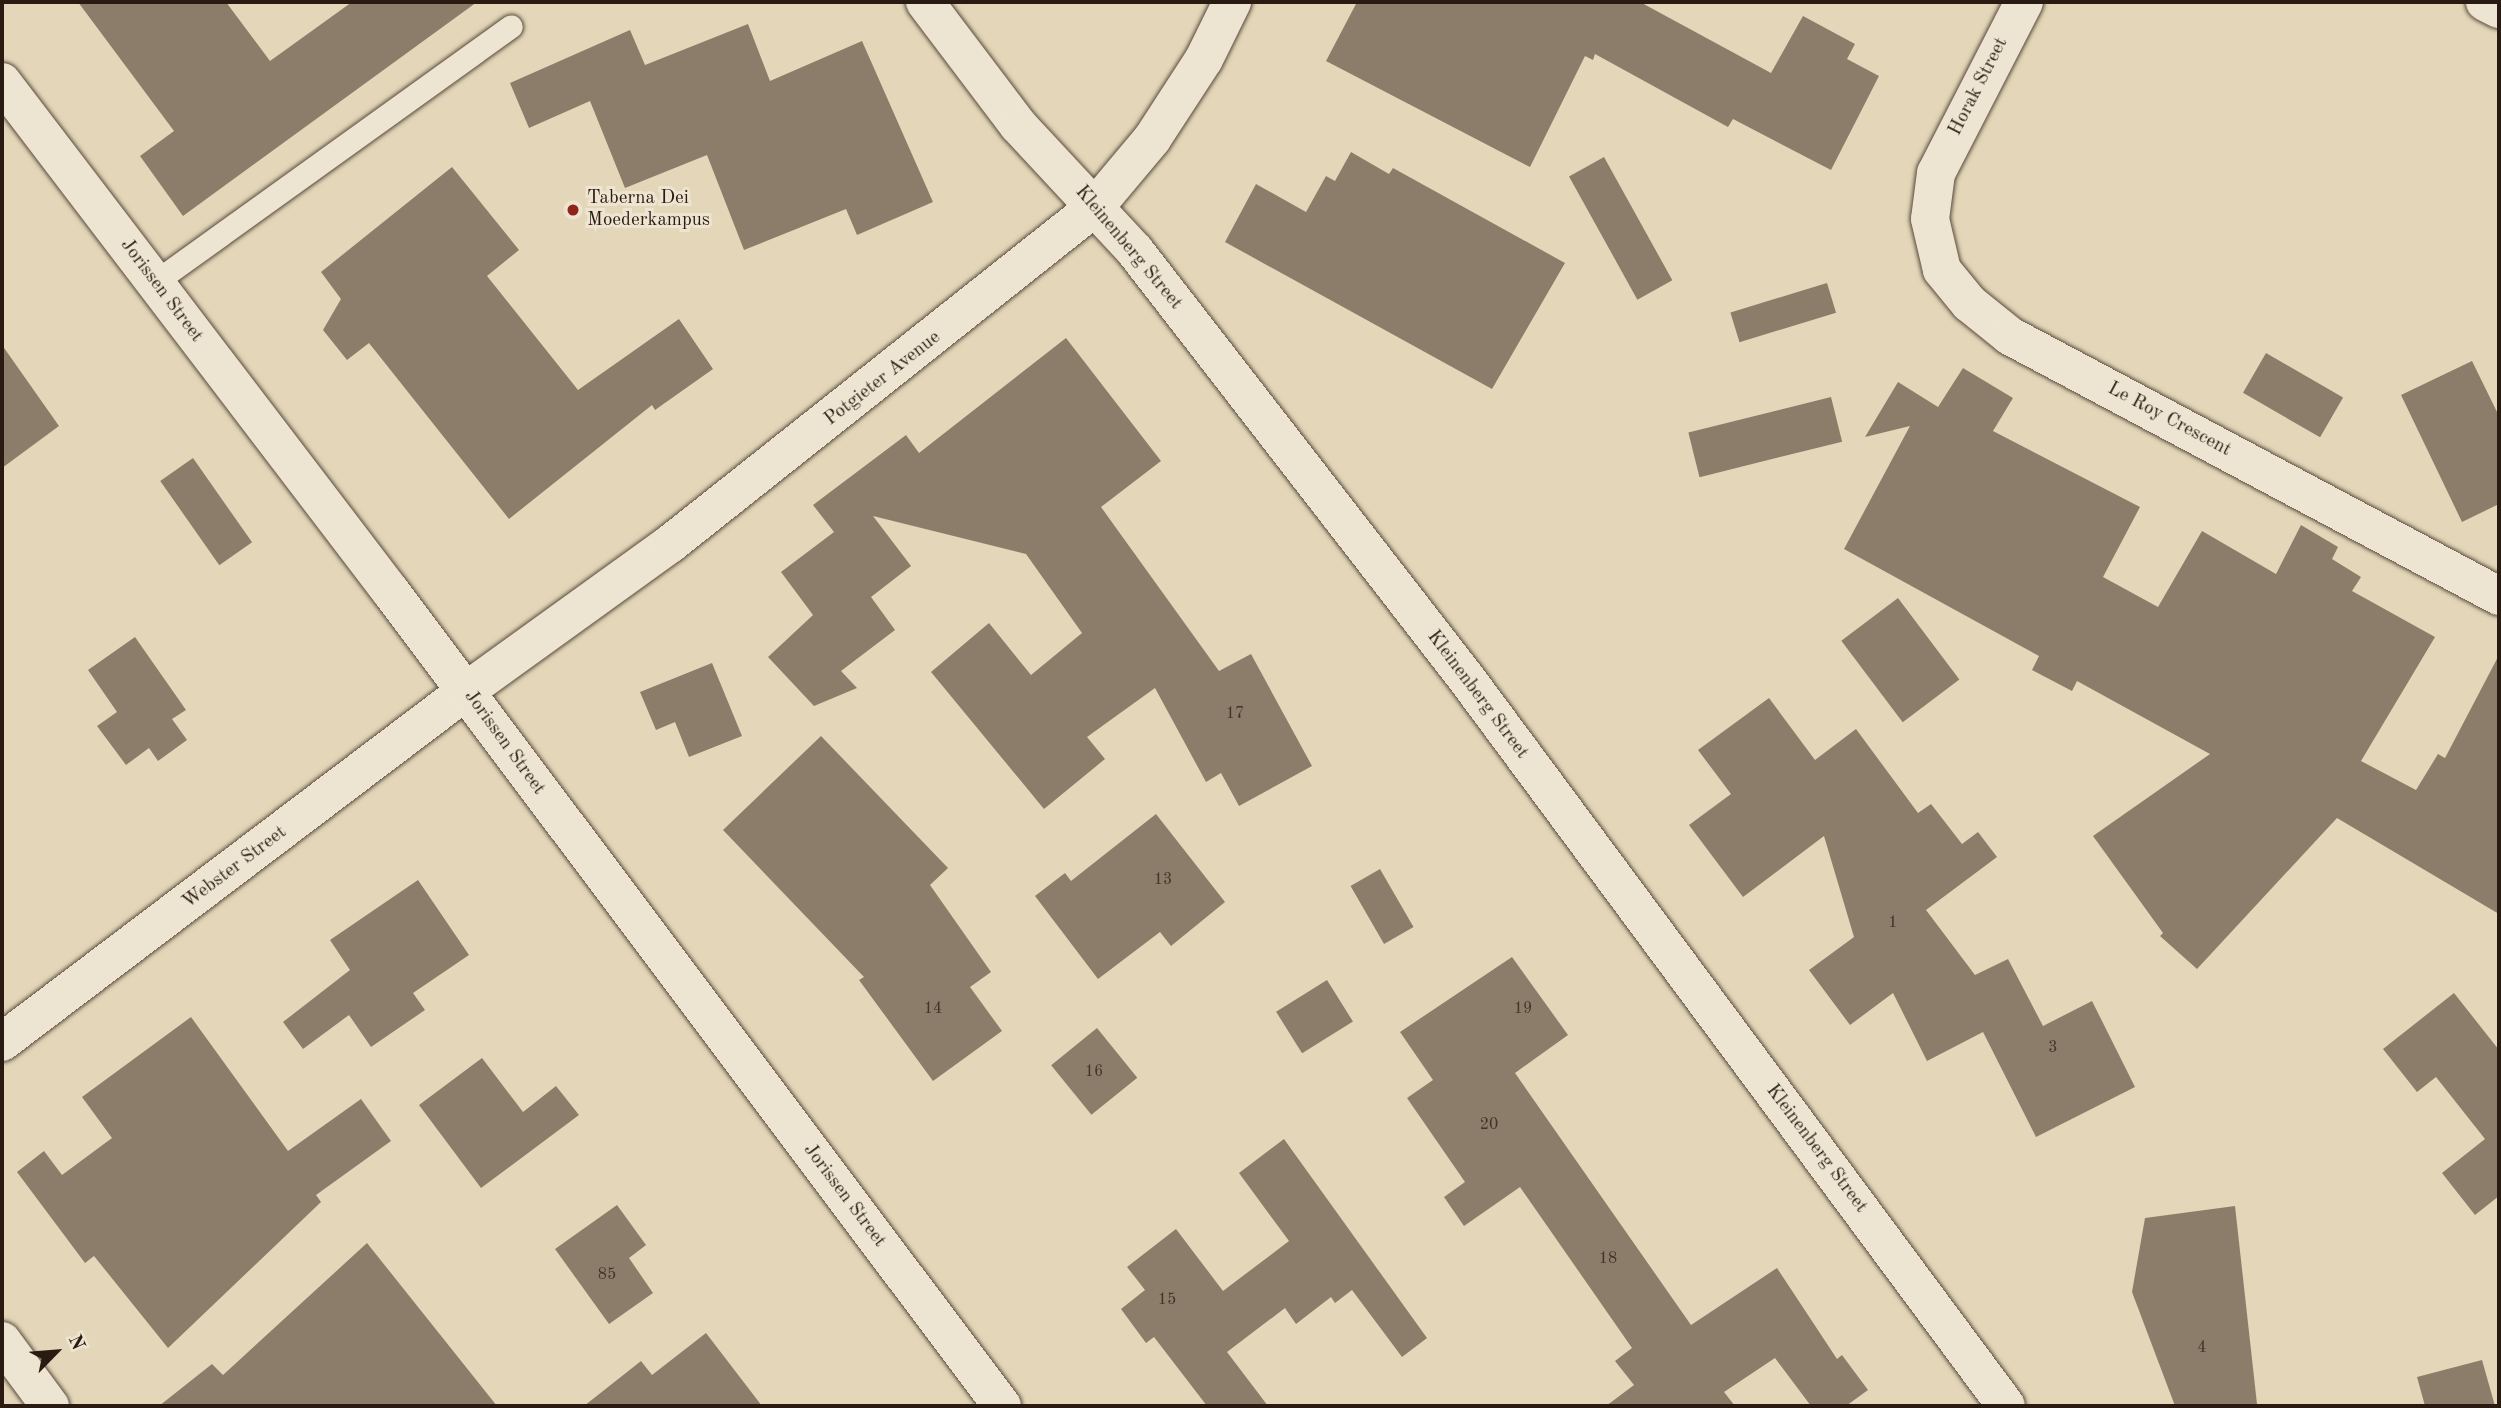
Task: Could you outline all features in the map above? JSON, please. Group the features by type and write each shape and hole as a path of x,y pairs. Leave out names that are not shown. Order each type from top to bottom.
{"street":[{"name":"Kleinenberg Street","path":"925,2 1018,125 1143,261 1465,678 2006,1406"},
{"name":"Potgieter Avenue","path":"466,691 670,544 1095,207 1153,139 1204,59 1232,2"},
{"name":"Horak Street","path":"1936,173 2024,2"},
{"path":"2485,2 2499,9"},
{"name":"Jorissen Street","path":"2,82 466,691 1002,1406"},
{"name":"Le Roy Crescent","path":"1936,173 1930,219 1942,270 1969,303 2010,336 2499,596"},
{"name":"Webster Street","path":"2,1042 466,691"},
{"path":"2,1341 50,1406"}],"lane":[{"path":"155,282 511,26"}],"building":[{"path":"78,2 226,2 270,61 352,2 477,2 183,216 140,156 174,131"},
{"path":"1357,2 1640,2 1771,73 1803,16 1855,44 1847,59 1879,76 1831,170 1733,119 1728,127 1595,54 1593,60 1585,56 1530,167 1326,61"},
{"path":"748,24 770,81 862,41 933,202 857,235 846,209 744,250 707,155 625,188 590,101 529,128 510,83 630,30 645,65"},
{"path":"1351,152 1389,174 1393,168 1565,263 1492,389 1225,242 1256,184 1306,212 1326,176 1335,181"},
{"path":"1604,157 1672,280 1637,300 1569,176"},
{"path":"452,167 519,250 487,276 578,390 679,319 713,369 655,410 652,405 509,519 369,343 347,360 323,330 341,299 321,272"},
{"path":"1827,283 1836,313 1739,342 1730,313"},
{"path":"1066,338 1161,461 1101,507 1219,671 1251,654 1312,766 1239,806 1221,773 1206,782 1155,688 1087,737 1105,759 1044,809 931,672 989,623 1031,675 1082,633 1026,554 873,516 911,566 871,597 895,630 841,671 857,688 814,706 768,657 813,615 781,572 834,532 813,505 906,435 919,453"},
{"path":"2,345 59,426 2,468"},
{"path":"2266,353 2343,398 2320,437 2243,393"},
{"path":"2472,361 2499,416 2499,504 2462,522 2401,395"},
{"path":"1963,368 2013,398 1993,431 2140,507 2103,577 2158,607 2202,531 2276,574 2301,525 2338,547 2332,559 2361,577 2352,591 2435,637 2361,761 2416,790 2438,754 2445,758 2499,655 2499,914 2337,818 2197,969 2160,936 2163,933 2093,836 2210,754 2077,681 2072,691 2032,670 2039,656 1844,549 1910,426 1865,437 1898,382 1938,407"},
{"path":"1831,397 1842,442 1699,477 1688,433"},
{"path":"193,458 252,542 219,565 160,481"},
{"path":"1898,598 1959,679 1903,722 1841,641"},
{"path":"135,637 186,710 172,719 187,740 158,761 149,748 126,765 97,726 117,712 88,670"},
{"path":"712,663 742,736 689,757 675,722 656,730 640,692"},
{"path":"1769,698 1815,760 1856,729 1918,813 1931,804 1962,844 1978,832 1997,857 1926,910 1975,975 2008,959 2043,1026 2092,1001 2135,1087 2036,1137 1983,1032 1927,1061 1893,993 1850,1025 1809,970 1854,937 1824,836 1743,897 1689,825 1731,794 1698,750"},
{"path":"821,736 948,868 930,885 991,972 970,987 1002,1031 933,1081 859,980 864,977 723,830"},
{"path":"1156,814 1225,902 1171,946 1160,932 1098,979 1035,896 1065,873 1071,881"},
{"path":"1380,869 1414,927 1384,944 1351,886"},
{"path":"418,880 469,955 413,993 425,1010 371,1047 349,1015 303,1049 283,1022 350,970 330,940"},
{"path":"1512,957 1568,1035 1515,1073 1691,1325 1777,1268 1837,1359 1842,1355 1868,1390 1846,1406 1811,1406 1775,1358 1724,1392 1735,1406 1606,1406 1634,1385 1615,1361 1632,1348 1520,1187 1464,1226 1444,1197 1465,1182 1407,1098 1433,1080 1400,1032"},
{"path":"1327,980 1353,1022 1302,1053 1276,1012"},
{"path":"2454,993 2499,1050 2499,1196 2475,1215 2442,1173 2485,1139 2436,1077 2417,1092 2383,1049"},
{"path":"191,1017 288,1151 361,1099 391,1141 316,1195 321,1202 168,1348 94,1256 85,1263 17,1172 44,1151 62,1175 112,1138 82,1097"},
{"path":"1097,1028 1137,1078 1091,1115 1051,1065"},
{"path":"482,1058 523,1112 556,1086 579,1115 481,1188 419,1105"},
{"path":"1284,1139 1427,1338 1402,1357 1352,1290 1335,1303 1331,1297 1296,1324 1285,1308 1227,1352 1268,1406 1207,1406 1154,1337 1146,1343 1121,1309 1145,1290 1127,1267 1176,1229 1223,1291 1289,1241 1239,1173"},
{"path":"617,1205 646,1245 629,1258 653,1293 609,1324 555,1249"},
{"path":"2235,1206 2257,1404 2175,1406 2132,1292 2145,1218"},
{"path":"367,1243 497,1406 159,1406 212,1364 223,1375"},
{"path":"706,1333 762,1406 584,1406 641,1361 652,1375"},
{"path":"2482,1360 2495,1406 2425,1406 2417,1377"}],"place":[{"name":"Taberna Dei Moederkampus","path":"573,210"}]}
